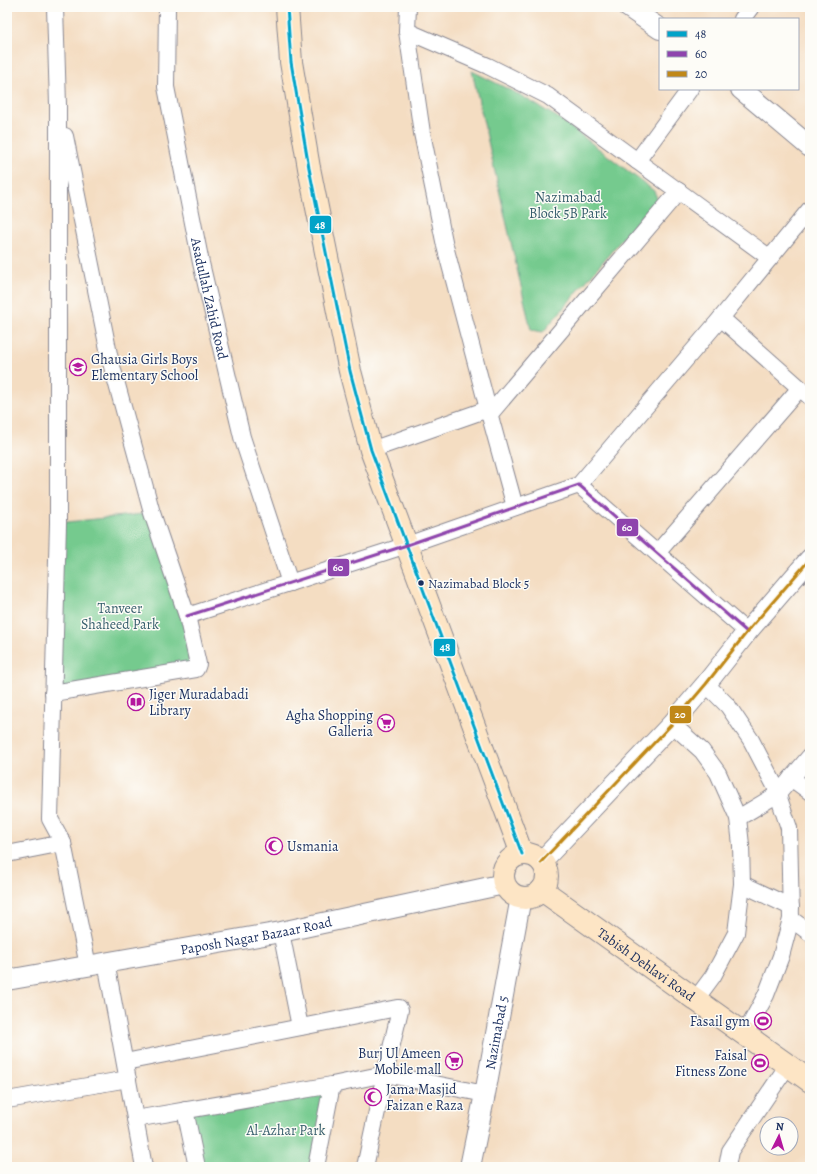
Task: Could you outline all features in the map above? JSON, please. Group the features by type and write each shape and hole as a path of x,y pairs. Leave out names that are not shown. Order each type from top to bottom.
{"main road":[{"path":"287,7 291,62 309,168 350,371 371,450 407,545 532,858"},
{"path":"515,856 532,858 546,868 546,883 542,890 529,898 521,898 514,895 504,884 502,877 503,871 506,865 515,856"},
{"name":"Tabish Dehlavi Road","path":"542,890 810,1081"}],"street":[{"path":"55,7 58,105 58,523 50,819 63,843 124,1062 144,1167"},
{"name":"Asadullah Zahid Road","path":"167,7 166,87 201,263 242,437 290,583"},
{"path":"408,7 407,30 422,133 445,246 488,412 515,507"},
{"path":"628,7 659,28"},
{"path":"743,18 751,7"},
{"path":"407,30 488,66 548,96 770,258"},
{"path":"637,161 689,90"},
{"path":"742,90 810,147"},
{"path":"53,693 196,669 198,664 186,616 152,513 110,360 58,105"},
{"path":"371,450 488,412 679,191"},
{"path":"186,616 407,545 579,485 721,318 810,209"},
{"path":"657,553 805,392 721,318"},
{"path":"579,485 747,632"},
{"path":"532,858 672,724 810,558"},
{"path":"706,684 728,706 751,740 775,786 789,828 791,913 781,956 766,996 745,1034"},
{"path":"672,724 702,751 718,773 738,818 741,845 742,884 736,933 713,976 696,999"},
{"path":"738,818 778,794 810,756"},
{"path":"791,778 810,792"},
{"path":"7,854 63,843"},
{"name":"Paposh Nagar Bazaar Road","path":"7,980 281,932 504,884"},
{"path":"742,884 791,913 810,933"},
{"name":"Nazimabad 5","path":"470,1167 521,898"},
{"path":"281,932 300,1027"},
{"path":"124,1062 399,1008 400,1010 365,1167"},
{"path":"727,1167 730,1151 788,1065"},
{"path":"135,1119 332,1085 385,1074 485,1094"},
{"path":"7,1100 128,1079"},
{"path":"316,1167 332,1085"},
{"path":"185,1110 197,1167"}],"green space":[{"name":"Nazimabad Block 5B Park","path":"472,71 520,95 560,119 654,191 657,198 543,332 531,330"},
{"name":"Tanveer Shaheed Park","path":"152,513 196,669 53,693 58,523"},
{"name":"Al-Azhar Park","path":"332,1085 316,1167 197,1167 185,1110"}],"transit line":[{"name":"48","path":"287,7 291,62 309,168 350,371 371,450 522,854"},
{"name":"60","path":"187,616 407,545 579,485 747,632"},
{"name":"20","path":"541,862 672,724 747,632 810,559"}],"place":[{"name":"Ghausia Girls Boys Elementary School","path":"78,367"},
{"name":"Nazimabad Block 5","path":"421,583"},
{"name":"Jiger Muradabadi Library","path":"136,702"},
{"name":"Agha Shopping Galleria","path":"386,723"},
{"name":"Usmania","path":"274,846"},
{"name":"Fasail gym","path":"763,1021"},
{"name":"Burj Ul Ameen Mobile mall","path":"454,1061"},
{"name":"Faisal Fitness Zone","path":"760,1063"},
{"name":"Jama Masjid Faizan e Raza","path":"373,1097"}]}
